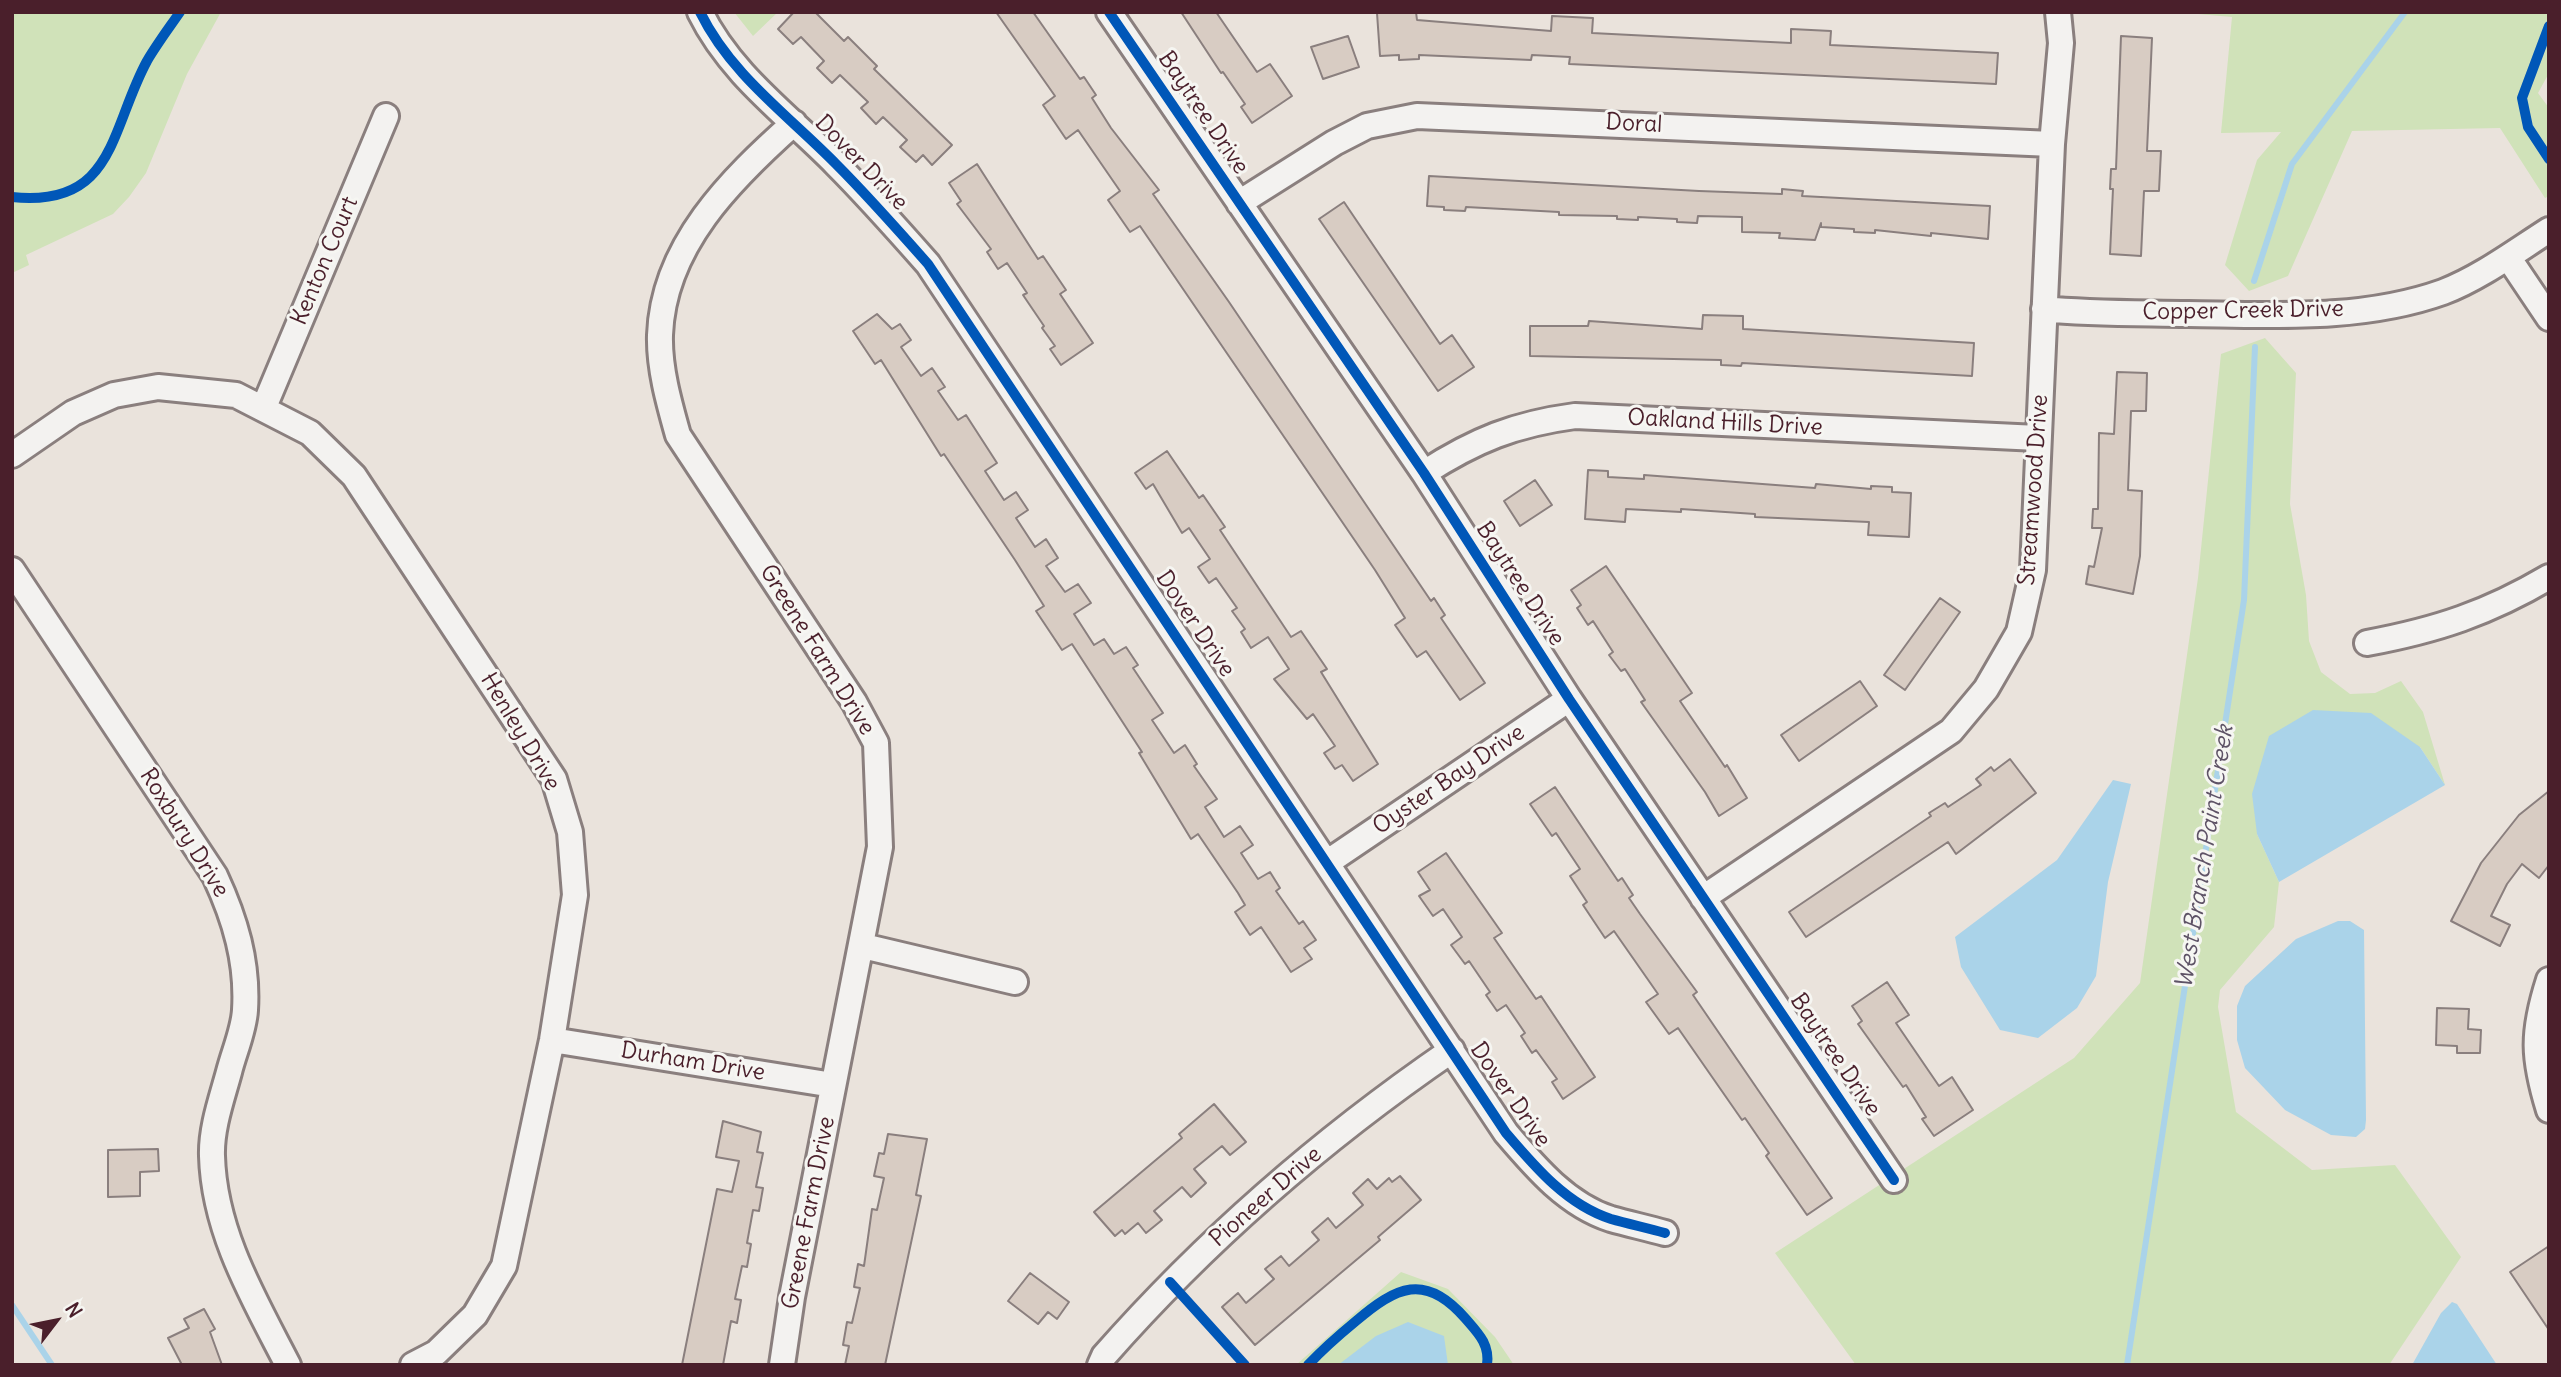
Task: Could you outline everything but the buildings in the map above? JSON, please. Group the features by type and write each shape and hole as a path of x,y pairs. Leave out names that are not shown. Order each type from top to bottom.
{"street":[{"name":"Dover Drive","path":"701,12 715,41 732,64 836,164 928,264 1506,1133 1542,1174 1574,1200 1609,1218 1665,1233"},
{"name":"Baytree Drive","path":"1110,12 1423,473 1569,699 1894,1180"},
{"name":"Streamwood Drive","path":"1703,898 1951,731 1986,689 2019,632 2033,570 2052,144 2062,43 2058,12"},
{"name":"Kenton Court","path":"264,407 386,116"},
{"name":"Doral","path":"1239,203 1323,150 1367,126 1418,116 2052,144"},
{"name":"Greene Farm Drive","path":"782,1365 792,1297 863,946 880,847 876,743 854,702 678,435 666,394 660,335 671,278 691,233 710,208 794,124"},
{"name":"Copper Creek Drive","path":"2044,309 2267,315 2367,309 2412,301 2446,291 2508,257 2549,230"},
{"path":"2508,257 2549,318"},
{"name":"Henley Drive","path":"12,454 73,413 114,395 158,387 236,395 264,407 310,433 354,476 554,779 570,832 575,895 552,1040 504,1266 475,1315 436,1353 413,1365"},
{"name":"Oakland Hills Drive","path":"1423,473 1493,434 1530,422 1575,416 2038,438"},
{"name":"Roxbury Drive","path":"12,570 215,876 234,918 244,969 245,1012 220,1105 212,1153 217,1202 240,1270 288,1365"},
{"path":"2367,643 2439,628 2476,615 2505,603 2549,577"},
{"name":"Oyster Bay Drive","path":"1328,862 1569,699"},
{"path":"863,946 1015,982"},
{"path":"2549,980 2536,1021 2538,1075 2549,1111"},
{"name":"Durham Drive","path":"552,1040 833,1085"},
{"name":"Pioneer Drive","path":"1100,1365 1104,1356 1170,1282 1340,1132 1452,1049"}],"green space":[{"path":"12,12 221,12 187,74 146,173 129,197 113,214 26,255 29,265 12,273"},
{"path":"734,12 778,12 753,36"},
{"path":"2175,12 2549,12 2549,73 2538,93 2549,108 2549,196 2545,198 2500,128 2352,131 2288,276 2249,291 2225,265 2257,160 2281,132 2221,133 2232,17"},
{"path":"2265,338 2296,373 2290,504 2306,595 2309,641 2321,672 2350,694 2375,693 2401,681 2423,712 2445,785 2420,747 2257,834 2279,882 2274,927 2220,990 2218,1007 2236,1112 2312,1170 2395,1165 2461,1257 2389,1365 1856,1365 1775,1253 2074,1058 2140,983 2198,578 2221,354"},
{"path":"1401,1272 1448,1289 1495,1337 1514,1365 1296,1365"}],"water":[{"path":"2313,710 2371,713 2420,747 2445,785 2279,882 2257,834 2252,794 2269,736"},
{"path":"2113,780 2131,784 2108,882 2096,976 2077,1008 2038,1038 2000,1030 1961,967 1955,937 2057,860"},
{"path":"2338,921 2350,921 2364,930 2366,1120 2365,1129 2356,1137 2331,1135 2285,1110 2245,1068 2237,1040 2237,1006 2245,986 2296,939"},
{"path":"2452,1302 2457,1304 2497,1365 2412,1365 2441,1313"},
{"path":"1408,1322 1444,1336 1448,1365 1338,1365 1376,1336"}],"waterway":[{"name":"West Branch Paint Creek","path":"2254,281 2292,164 2405,12"},
{"name":"West Branch Paint Creek","path":"2127,1365 2244,600 2255,347"},
{"path":"12,1305 52,1365"}],"cycle path":[{"path":"12,197 46,197 71,190 90,177 104,159 115,137 147,61 180,12"},
{"path":"700,12 713,35 744,75 848,176 928,264 1506,1133 1553,1184 1580,1204 1611,1219 1665,1233"},
{"path":"1109,12 1424,473 1569,699 1894,1180"},
{"path":"2549,26 2522,98 2528,127 2549,159"},
{"path":"1170,1282 1245,1365"},
{"path":"1308,1365 1371,1309 1410,1289 1437,1294 1465,1318 1482,1339 1487,1351 1487,1365"}]}
